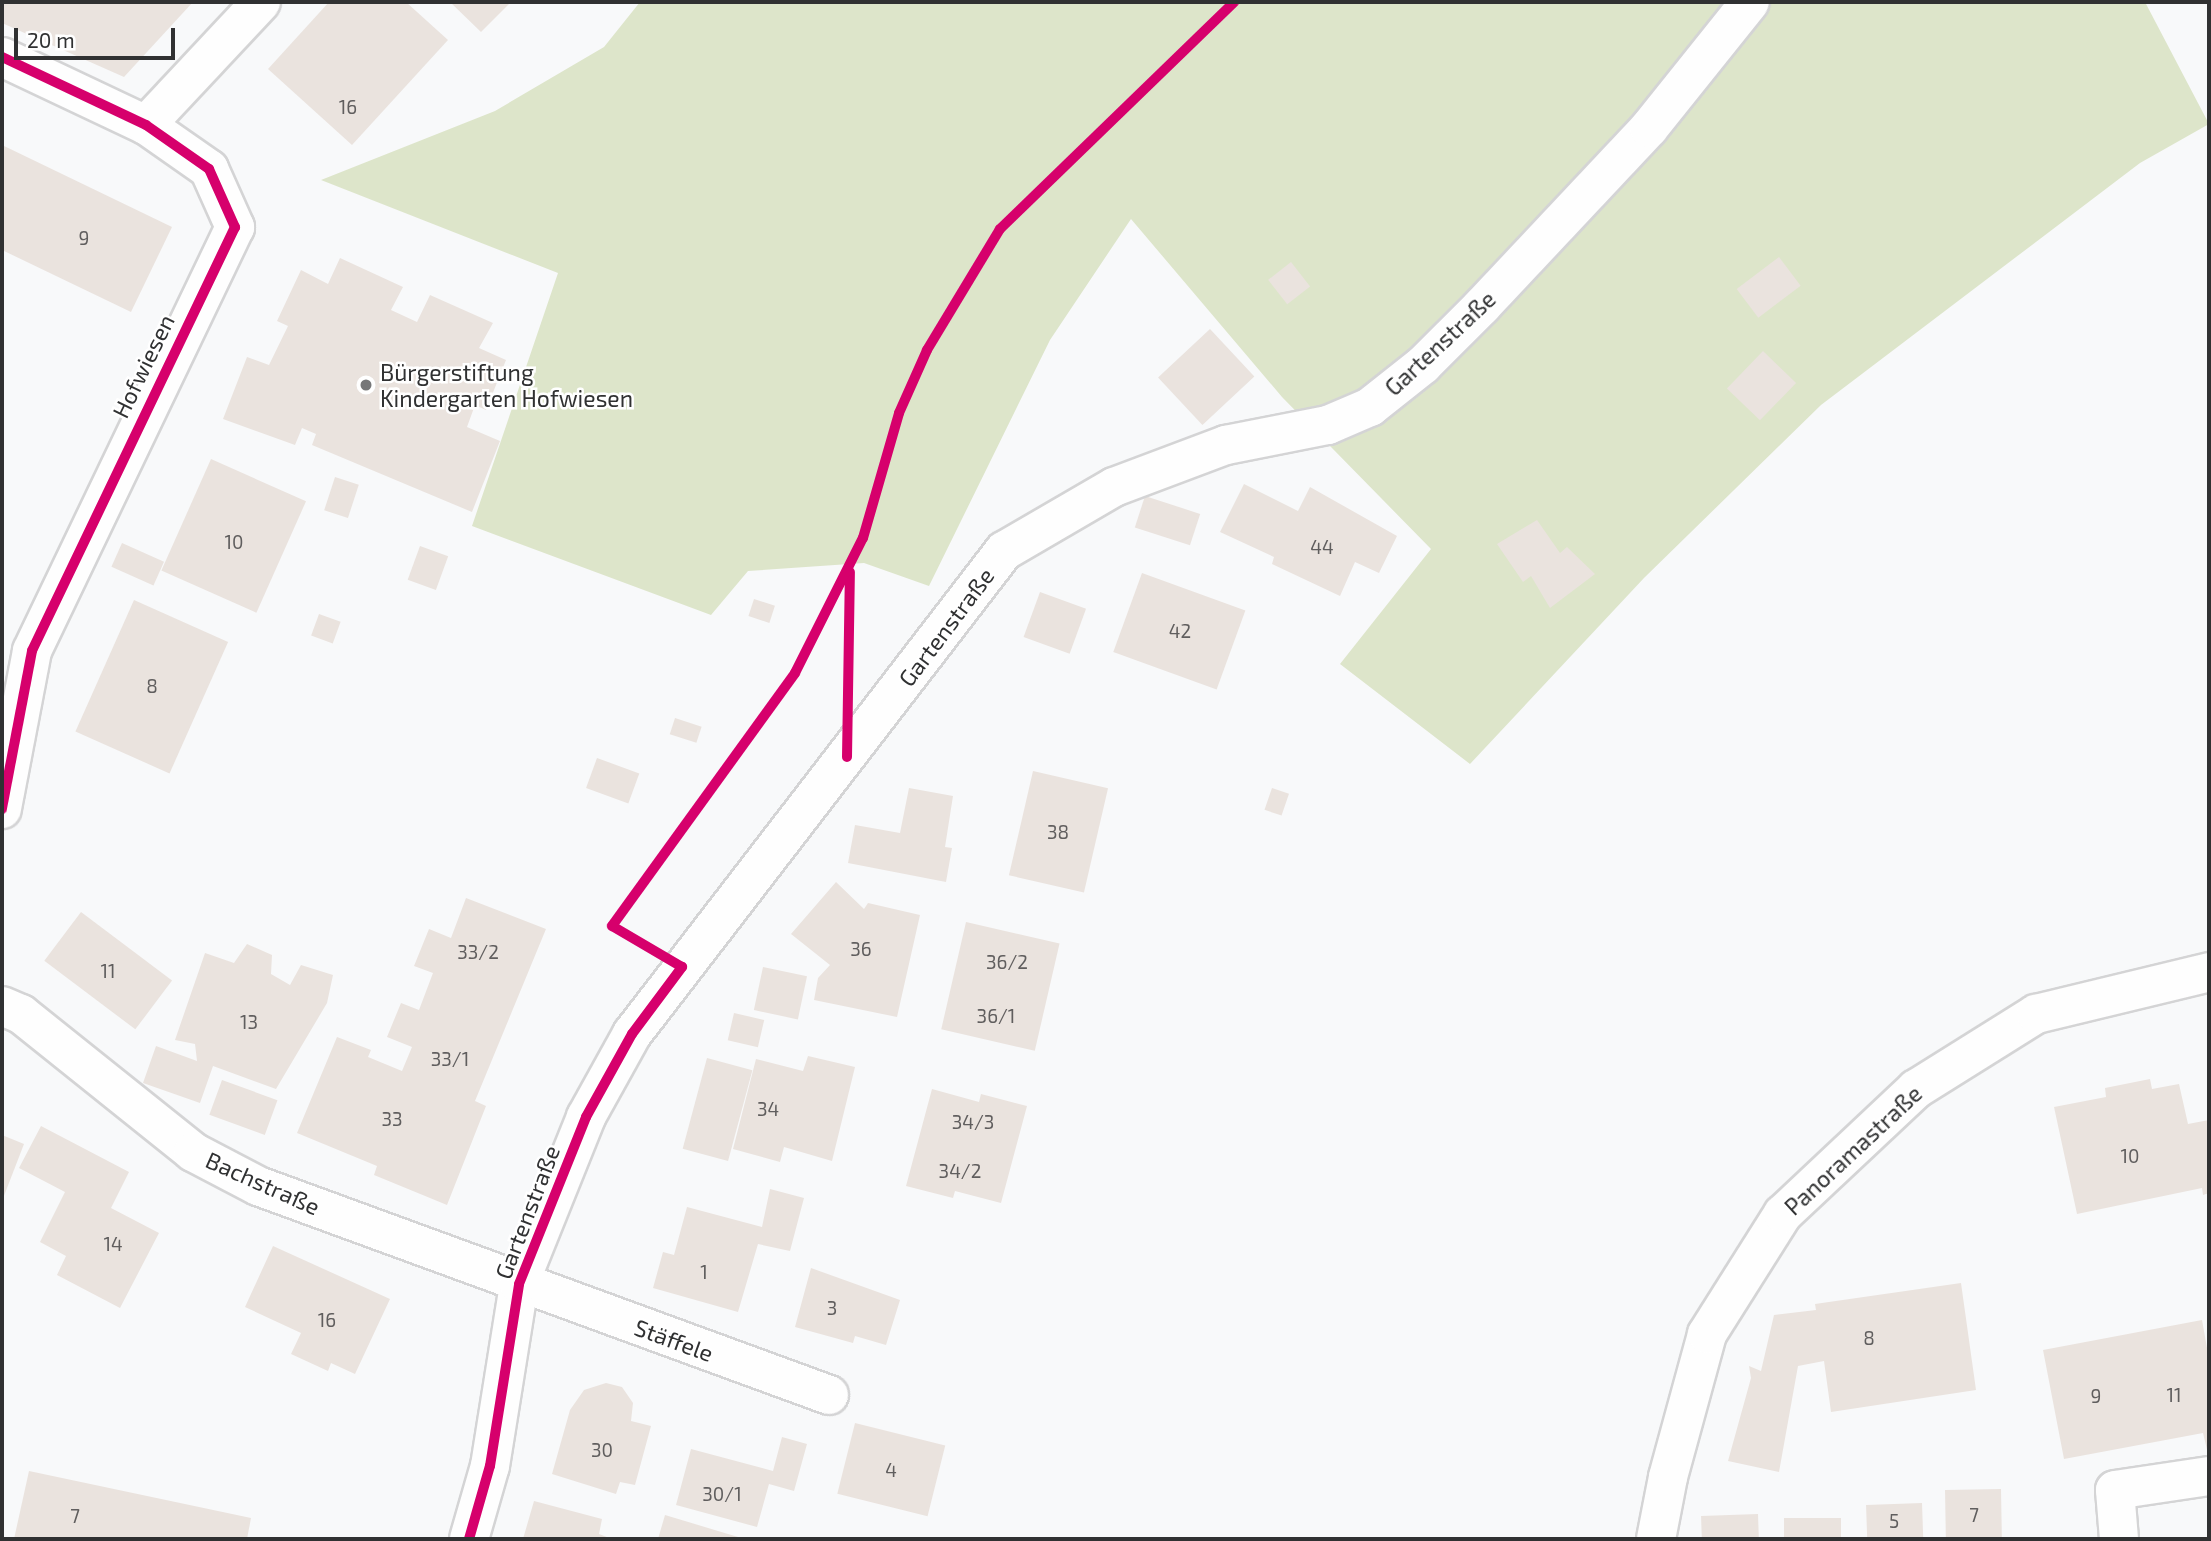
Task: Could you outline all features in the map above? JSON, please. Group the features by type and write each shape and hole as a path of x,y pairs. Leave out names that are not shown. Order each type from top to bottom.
{"street":[{"path":"146,125 261,2"},
{"name":"Gartenstraße","path":"469,1539 490,1466 519,1284 586,1117 632,1034 1004,551 1114,487 1226,445 1328,425 1370,407 1423,365 1649,128 1750,2"},
{"name":"Hofwiesen","path":"2,57 146,125 209,169 235,227 32,650 2,809"},
{"name":"Panoramastraße","path":"1656,1539 1668,1477 1707,1334 1783,1214 1916,1089 2036,1014 2209,972"},
{"name":"Bachstraße","path":"2,1006 21,1014 193,1152 258,1186 519,1284"},
{"name":"Stäffele","path":"519,1284 829,1395"},
{"path":"2119,1539 2115,1490 2209,1476"}],"green space":[{"path":"640,2 2145,2 2209,124 2140,163 1821,405 1644,578 1470,764 1340,664 1431,549 1282,397 1131,219 1050,340 929,586 864,563 748,571 711,615 472,526 558,273 321,180 495,111 604,47"}],"building":[{"path":"2,2 193,2 124,77 2,23"},
{"path":"329,2 406,2 448,40 352,145 268,69"},
{"path":"450,2 511,2 481,32"},
{"path":"2,145 172,227 131,312 2,250"},
{"path":"1779,257 1801,286 1758,318 1737,289"},
{"name":"Bürgerstiftung Kindergarten Hofwiesen","path":"340,258 403,287 391,310 417,322 430,295 493,323 479,348 506,360 486,410 475,405 467,427 500,441 472,512 312,445 316,434 302,428 295,445 223,419 247,357 269,365 288,326 277,321 301,270 328,284"},
{"path":"1291,262 1310,286 1287,304 1268,280"},
{"path":"1210,329 1254,377 1202,425 1158,377"},
{"path":"1763,351 1796,383 1760,420 1727,388"},
{"path":"211,459 306,501 256,613 161,570"},
{"path":"335,477 359,485 348,518 324,510"},
{"path":"1244,484 1298,511 1310,487 1397,536 1379,573 1355,562 1340,596 1272,564 1274,557 1220,532"},
{"path":"1145,496 1200,514 1190,545 1135,527"},
{"path":"1537,520 1560,553 1567,547 1595,574 1550,608 1531,576 1523,582 1497,544"},
{"path":"122,543 164,562 153,585 111,567"},
{"path":"420,546 448,556 436,590 408,580"},
{"path":"1142,573 1245,611 1217,690 1113,652"},
{"path":"1040,592 1086,609 1070,654 1024,637"},
{"path":"754,599 775,606 769,623 748,616"},
{"path":"134,600 228,642 170,773 75,732"},
{"path":"319,614 341,622 333,643 311,636"},
{"path":"675,718 702,727 696,743 670,734"},
{"path":"597,758 639,773 628,803 586,788"},
{"path":"1033,771 1108,788 1084,893 1009,875"},
{"path":"909,788 953,796 945,847 952,848 946,882 848,863 855,825 900,833"},
{"path":"1272,788 1289,794 1282,816 1265,810"},
{"path":"836,882 864,909 868,903 920,915 897,1017 814,1000 818,978 830,965 791,934"},
{"path":"466,898 546,929 475,1101 486,1106 447,1205 374,1175 377,1166 297,1133 337,1037 371,1050 368,1057 402,1071 412,1047 387,1037 401,1003 419,1010 433,973 414,966 429,929 451,938"},
{"path":"81,912 172,981 135,1029 44,961"},
{"path":"966,922 1060,944 1035,1051 941,1029"},
{"path":"247,944 272,955 271,974 290,985 301,965 333,975 327,1003 276,1089 213,1066 200,1103 143,1083 156,1046 197,1061 195,1044 175,1040 205,953 234,963"},
{"path":"763,967 807,976 798,1019 754,1010"},
{"path":"734,1013 764,1020 758,1047 728,1040"},
{"path":"808,1056 855,1067 832,1161 784,1147 780,1162 733,1149 756,1059 803,1071"},
{"path":"707,1058 752,1070 728,1161 683,1149"},
{"path":"2150,1079 2152,1089 2179,1084 2188,1124 2209,1120 2209,1193 2203,1195 2202,1188 2077,1214 2054,1107 2106,1097 2105,1088"},
{"path":"222,1080 277,1100 265,1135 209,1115"},
{"path":"932,1089 979,1102 981,1094 1027,1106 1001,1203 955,1191 953,1198 906,1186"},
{"path":"41,1126 129,1172 111,1208 159,1233 120,1308 57,1275 66,1256 40,1242 65,1192 19,1168"},
{"path":"2,1135 24,1144 2,1201"},
{"path":"770,1189 804,1198 790,1251 758,1244 738,1312 653,1288 663,1252 674,1255 687,1207 762,1227"},
{"path":"273,1246 390,1299 355,1374 331,1363 328,1371 291,1354 301,1333 245,1307"},
{"path":"811,1268 900,1300 886,1345 855,1336 853,1343 795,1327"},
{"path":"1961,1283 1976,1390 1831,1412 1824,1361 1798,1366 1779,1472 1728,1461 1751,1378 1749,1366 1761,1371 1774,1315 1816,1310 1815,1304"},
{"path":"2202,1320 2209,1359 2209,1458 2203,1433 2064,1459 2043,1350"},
{"path":"606,1383 622,1387 633,1403 631,1421 651,1426 635,1485 620,1482 616,1494 552,1474 570,1410 584,1390"},
{"path":"855,1423 945,1445 928,1516 837,1494"},
{"path":"782,1437 807,1444 794,1491 769,1484 757,1527 676,1505 691,1449 773,1471"},
{"path":"29,1471 251,1518 247,1539 14,1539"},
{"path":"2001,1489 2002,1539 1946,1539 1945,1490"},
{"path":"534,1501 602,1519 599,1534 612,1539 523,1539"},
{"path":"1922,1503 1923,1539 1867,1539 1866,1505"},
{"path":"1758,1514 1759,1539 1702,1539 1701,1516"},
{"path":"665,1515 738,1537 738,1539 658,1539"},
{"path":"1784,1518 1841,1518 1841,1539 1784,1539"}],"cycle path":[{"path":"469,1539 490,1466 519,1284 586,1117 632,1034 682,967 612,926 795,673 863,538 899,413 927,350 1000,229 1234,2"},
{"path":"2,57 146,125 209,169 235,227 32,651 2,809"},
{"path":"847,757 850,572"}],"place":[{"name":"Bürgerstiftung Kindergarten Hofwiesen","path":"366,385"}]}
